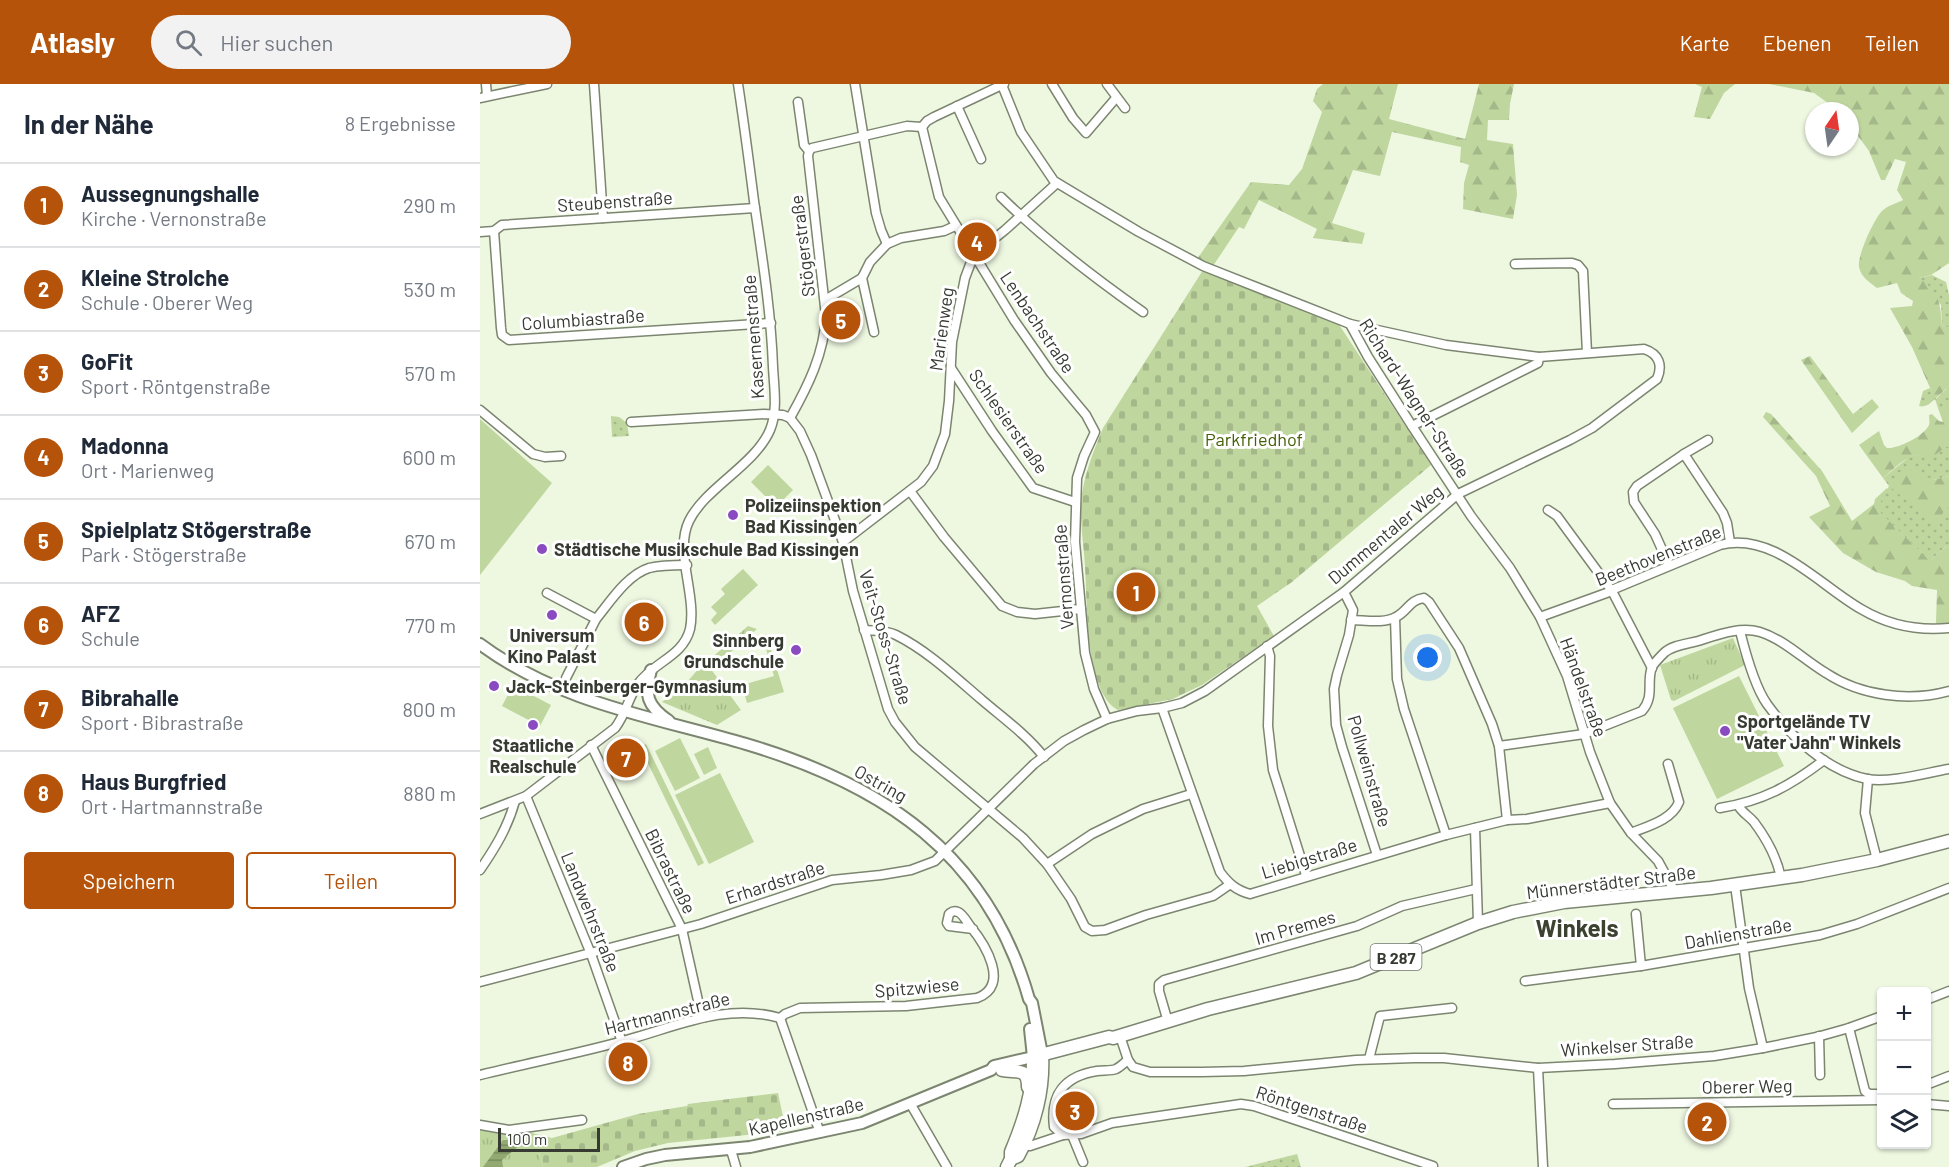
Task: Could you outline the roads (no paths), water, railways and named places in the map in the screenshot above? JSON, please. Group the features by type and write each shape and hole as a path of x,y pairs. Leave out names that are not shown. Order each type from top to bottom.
{"main road":[{"name":"Ostring","path":"480,644 520,671 565,692 625,712 747,744 864,791 900,813 946,851 981,895 1007,937 1032,1003 1038,1059 1037,1105 1024,1145 1018,1156 1009,1163"},
{"path":"651,670 648,700 657,713 677,726"},
{"name":"Münnerstädter Straße","path":"1038,1059 1111,1041 1116,1037 1208,1009 1356,973 1478,923 1541,906 1781,878 1877,860 1949,841"},
{"name":"Ostring","path":"1009,1163 1027,1108 1038,1059"},
{"name":"Kapellenstraße","path":"623,1167 665,1155 731,1150 862,1123 996,1070 1038,1059"},
{"path":"996,1070 1019,1071 1025,1075 1028,1084 1024,1103 1027,1108"}],"street":[{"path":"486,84 483,97 547,84"},
{"path":"594,84 603,218"},
{"name":"Kasernenstraße","path":"480,814 526,796 615,728 638,683 683,644 690,629 692,613 685,533 689,521 697,508 762,443 770,430 775,400 771,323 738,84"},
{"path":"855,84 876,213 887,244"},
{"path":"1052,84 1073,118 1086,133 1116,98"},
{"path":"1107,84 1125,108"},
{"path":"809,151 812,148 907,126 922,127 934,117 1003,85"},
{"name":"Richard-Wagner-Straße","path":"1003,85 1021,132 1054,181 1139,232 1203,266 1350,324 1368,357 1458,494"},
{"name":"Stögerstraße","path":"790,418 818,364 826,316 809,151 804,145 798,102"},
{"path":"957,106 981,159"},
{"name":"Lenbachstraße","path":"922,127 939,197 955,226 1014,320 1051,373 1086,415 1095,432"},
{"path":"974,255 1057,183"},
{"path":"1001,197 1083,269 1143,312"},
{"name":"Steubenstraße","path":"480,232 494,231 502,225 755,208"},
{"path":"825,300 862,278 870,262 887,244 901,238 944,231 955,226"},
{"name":"Columbiastraße","path":"494,231 501,328 502,335 509,340 771,323"},
{"name":"Marienweg","path":"910,491 925,479 939,454 945,434 952,342 968,269 974,255"},
{"path":"1350,324 1446,345 1539,357 1587,353 1583,271 1572,263 1515,264"},
{"path":"862,278 874,333"},
{"name":"Dummentaler Weg","path":"1107,719 1182,703 1205,691 1344,592 1458,494 1592,428 1657,379 1661,370 1659,359 1652,352 1644,349 1587,353"},
{"path":"1412,426 1538,363 1539,357"},
{"name":"Schlesierstraße","path":"951,368 1033,488 1075,502"},
{"path":"480,410 533,454 545,457 561,456"},
{"path":"631,422 783,415 790,418 800,431 843,542 910,491 944,537 1002,606 1017,612 1035,614 1081,609"},
{"name":"Vernonstraße","path":"1095,432 1077,478 1075,542 1085,653 1094,689 1107,719"},
{"path":"1669,565 1655,534 1634,502 1633,492 1637,486 1708,440"},
{"path":"1684,454 1723,513 1730,542"},
{"name":"Händelstraße","path":"1458,494 1510,568 1540,617 1567,676 1584,734 1611,803 1631,833 1658,861 1675,892"},
{"path":"1499,746 1584,734 1642,711 1648,705 1650,696 1652,668 1612,591 1557,516 1548,510"},
{"name":"Veit-Stoss-Straße","path":"843,542 864,630 888,709 895,722 915,747 1023,838 1047,864 1071,899 1085,927 1092,931 1105,930 1146,915 1213,896 1229,885"},
{"name":"Beethovenstraße","path":"1540,617 1612,591 1669,565 1730,542 1749,543 1771,549 1860,609 1882,619 1925,629 1949,628"},
{"path":"566,678 596,620 634,576 655,567 687,565"},
{"name":"Pollweinstraße","path":"1344,592 1353,610 1349,635 1335,682 1336,725 1377,855"},
{"path":"547,593 596,620"},
{"path":"1351,620 1384,621 1395,618 1416,600 1424,598 1429,602 1459,648 1492,724 1499,746 1507,820"},
{"path":"1395,618 1397,679 1404,709 1446,835"},
{"path":"864,630 883,631 895,635 924,652 1028,740 1044,757"},
{"path":"1740,631 1746,654 1766,702 1817,756 1839,769 1868,779 1890,779 1949,769"},
{"path":"1652,668 1665,652 1674,647 1724,633 1759,632 1783,643 1827,674 1866,690 1907,698 1949,691"},
{"path":"1267,646 1270,656 1268,726 1273,770 1306,875"},
{"path":"1162,708 1220,872 1229,885"},
{"name":"Erhardstraße","path":"480,982 682,929 832,880 911,870 934,861 1044,757 1084,729 1107,719"},
{"name":"Bibrastraße","path":"591,745 682,929 699,1005 705,1017"},
{"path":"1720,808 1765,797 1787,786 1824,760"},
{"path":"1631,833 1660,821 1677,808 1679,802 1668,764"},
{"path":"1868,779 1865,813 1877,860"},
{"path":"1047,864 1092,834 1143,809 1191,794"},
{"name":"Landwehrstraße","path":"526,796 591,954 622,1042"},
{"path":"480,870 503,833 515,801"},
{"name":"Liebigstraße","path":"1229,885 1250,894 1306,875 1446,835 1507,820 1527,819 1611,803"},
{"path":"1738,805 1742,813 1749,817 1764,838 1779,867 1781,878"},
{"path":"1476,828 1478,923"},
{"path":"1735,885 1749,988 1763,1048"},
{"name":"Dahlienstraße","path":"1525,981 1641,966 1820,935 1857,924 1949,888"},
{"name":"Im Premes","path":"1168,1022 1159,991 1159,984 1164,980 1357,926 1402,906 1476,889"},
{"path":"1636,914 1641,966"},
{"name":"Spitzwiese","path":"780,1018 800,1008 906,1006 985,996 993,986 992,969 986,946 972,929"},
{"path":"1931,998 1949,991"},
{"path":"1370,1059 1380,1016 1452,1008"},
{"name":"Hartmannstraße","path":"480,1075 622,1042 705,1017 742,1012 780,1018"},
{"path":"780,1018 820,1133"},
{"name":"Winkelser Straße","path":"1128,1060 1132,1067 1150,1072 1244,1071 1370,1059 1444,1058 1538,1068 1714,1056 1819,1036 1877,1018"},
{"path":"1849,1028 1865,1091 1869,1094 1877,1094"},
{"path":"1819,1036 1820,1075"},
{"path":"1083,1162 1068,1135 1054,1127 1052,1114 1057,1095 1070,1080 1083,1074 1115,1069 1128,1060 1116,1037"},
{"path":"1538,1068 1544,1167"},
{"path":"1931,1083 1949,1076"},
{"name":"Oberer Weg","path":"1612,1104 1877,1100"},
{"path":"910,1103 947,1167"},
{"name":"Röntgenstraße","path":"1024,1145 1030,1146 1068,1135 1081,1134 1112,1123 1241,1104 1254,1106 1433,1166"},
{"path":"1931,1104 1949,1106"},
{"path":"480,1125 509,1130 582,1120"},
{"path":"731,1150 736,1167"},
{"path":"1403,1167 1406,1158"}],"place":[{"name":"Madonna","path":"977,242"},
{"name":"Spielplatz Stögerstraße","path":"841,320"},
{"name":"Polizeiinspektion Bad Kissingen","path":"733,515"},
{"name":"Städtische Musikschule Bad Kissingen","path":"542,549"},
{"name":"Aussegnungshalle","path":"1136,592"},
{"name":"Universum Kino Palast","path":"552,615"},
{"name":"AFZ","path":"644,622"},
{"name":"Sinnberg Grundschule","path":"796,650"},
{"name":"Jack-Steinberger-Gymnasium","path":"494,686"},
{"name":"Staatliche Realschule","path":"533,725"},
{"name":"Sportgelände TV \"Vater Jahn\" Winkels","path":"1725,731"},
{"name":"Bibrahalle","path":"626,758"},
{"name":"Haus Burgfried","path":"628,1062"},
{"name":"GoFit","path":"1075,1111"},
{"name":"Kleine Strolche","path":"1707,1122"}],"district":[{"name":"Winkels","path":"1577,927"}],"park label":[{"name":"Parkfriedhof","path":"1254,439"}]}
